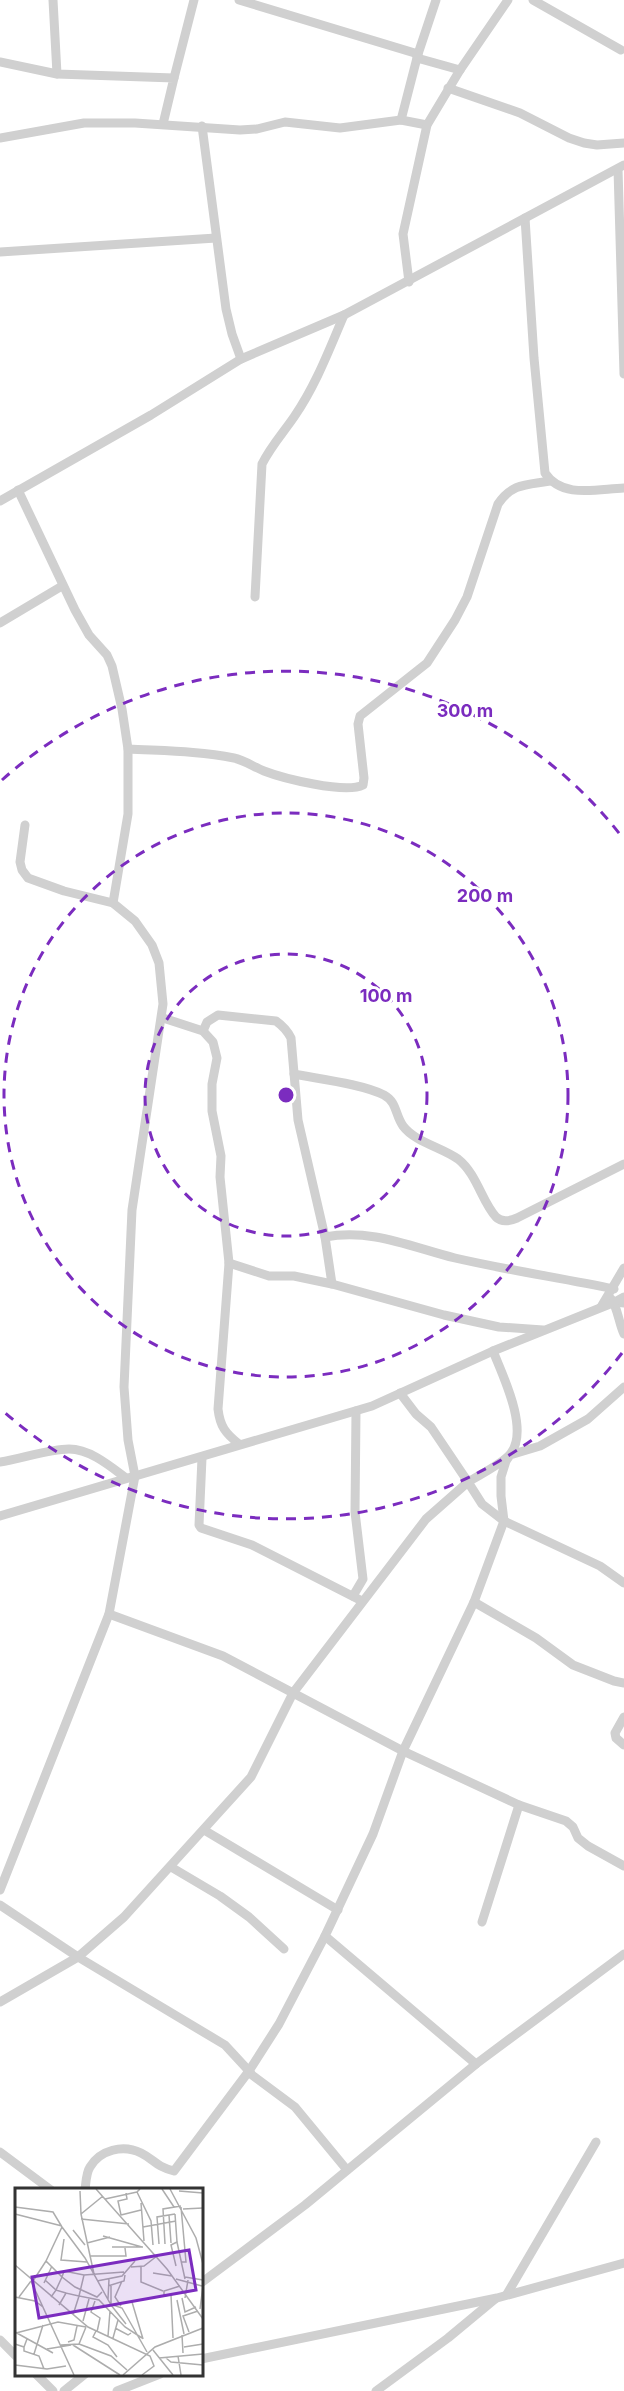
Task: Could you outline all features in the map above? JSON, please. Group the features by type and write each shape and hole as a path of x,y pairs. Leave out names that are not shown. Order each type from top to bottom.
{"street":[{"path":"52,0 57,74"},
{"path":"163,124 194,0"},
{"path":"239,0 460,70"},
{"path":"401,120 417,56 436,0"},
{"path":"409,282 403,234 427,124 448,88 508,0"},
{"path":"533,0 621,50"},
{"path":"0,62 57,74 174,78"},
{"path":"448,88 520,113 569,138 597,145 624,143"},
{"path":"0,138 84,123 257,129 285,122 340,128 401,120 427,124"},
{"path":"202,126 226,309 241,359"},
{"path":"0,501 151,415 241,359 344,315 621,167 624,374"},
{"path":"525,218 534,358 545,473 550,481 572,491 624,488"},
{"path":"0,252 216,238"},
{"path":"255,597 262,464 319,376 344,315"},
{"path":"128,749 192,752 237,758 283,778 341,788 357,788 363,785 358,724 360,716 427,663 467,597 498,504 506,492 515,487 550,481"},
{"path":"18,490 62,586 88,635 107,656 112,666 122,709 128,749 128,813 113,903"},
{"path":"0,624 62,586"},
{"path":"0,1890 109,1614 130,1477 124,1387 132,1210 163,1018 163,986 159,963 152,945 135,921 113,903 64,891 28,878 20,862 26,825"},
{"path":"202,1031 207,1022 218,1015 276,1021 284,1026 291,1038 298,1120 325,1237 332,1284"},
{"path":"163,1018 202,1031 213,1042 217,1058 212,1084 212,1111 221,1156 220,1177 229,1263 218,1408 220,1424 225,1433 239,1444"},
{"path":"294,1074 371,1090 384,1095 393,1102 402,1125 458,1160 477,1182 497,1217 504,1221 518,1218 624,1164"},
{"path":"325,1237 358,1233 375,1236 615,1297 624,1297"},
{"path":"229,1263 269,1276 294,1276 332,1284 444,1315 499,1327 545,1331"},
{"path":"624,1268 615,1297 618,1320 624,1334"},
{"path":"0,1516 202,1458 239,1444 356,1412 493,1351 601,1307 615,1297"},
{"path":"85,2188 89,2168 107,2151 118,2149 141,2153 159,2167 174,2171 249,2071 279,2024 338,1910 373,1833 403,1751 474,1602 504,1521 500,1506 501,1477 503,1467 517,1439 518,1427 493,1351"},
{"path":"0,2002 78,1957 124,1917 171,1868 251,1777 293,1693 358,1599 426,1520 468,1482 510,1455 540,1446 588,1419 624,1387"},
{"path":"400,1393 416,1414 431,1427 482,1504 504,1521 600,1566 624,1583"},
{"path":"356,1412 354,1512 363,1571 358,1599"},
{"path":"0,1462 69,1449 89,1454 130,1477"},
{"path":"202,1458 199,1525 201,1528 252,1545 358,1599"},
{"path":"474,1602 536,1638 573,1665 624,1683"},
{"path":"109,1614 223,1656 403,1751 519,1805 566,1821 573,1827 578,1838 588,1846 624,1866"},
{"path":"624,1717 615,1732 616,1738 624,1745"},
{"path":"482,1922 519,1805"},
{"path":"204,1830 338,1910"},
{"path":"171,1868 220,1896 249,1917 284,1949"},
{"path":"0,1905 78,1957 225,2045 252,2075 295,2107 347,2170"},
{"path":"325,1936 476,2064"},
{"path":"202,2282 305,2205 476,2064 624,1954"},
{"path":"507,2294 596,2142"},
{"path":"0,2152 48,2188"},
{"path":"202,2359 497,2298 624,2263"},
{"path":"376,2391 448,2338 497,2298"},
{"path":"0,2340 15,2355"},
{"path":"38,2376 53,2391"},
{"path":"64,2391 82,2376"},
{"path":"117,2391 155,2376"}]}
